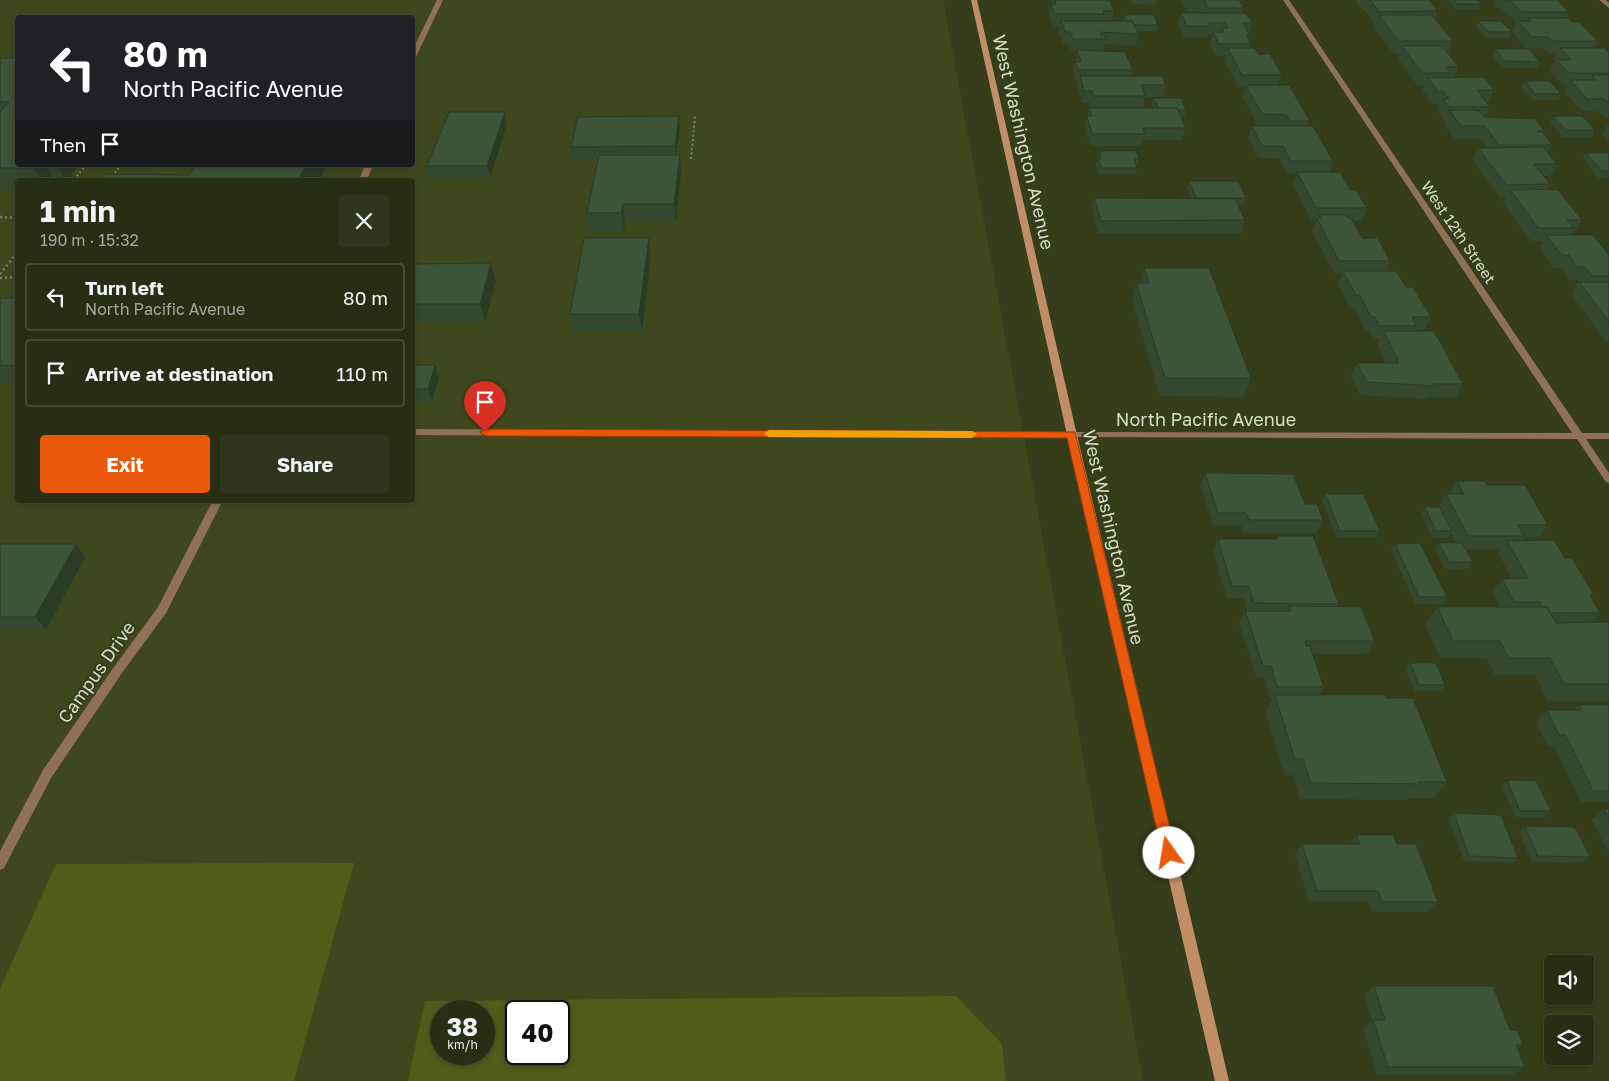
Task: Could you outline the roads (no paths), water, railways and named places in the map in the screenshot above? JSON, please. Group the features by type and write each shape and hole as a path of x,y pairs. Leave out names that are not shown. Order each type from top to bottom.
{"street":[{"path":"415,53 440,0"},
{"name":"West Washington Avenue","path":"974,0 1072,435 1222,1081"},
{"name":"West 12th Street","path":"1286,0 1609,480"},
{"path":"1602,0 1609,6"},
{"name":"North Pacific Avenue","path":"415,432 1609,436"},
{"name":"Campus Drive","path":"0,864 47,774 118,670 162,610 216,503"}]}
